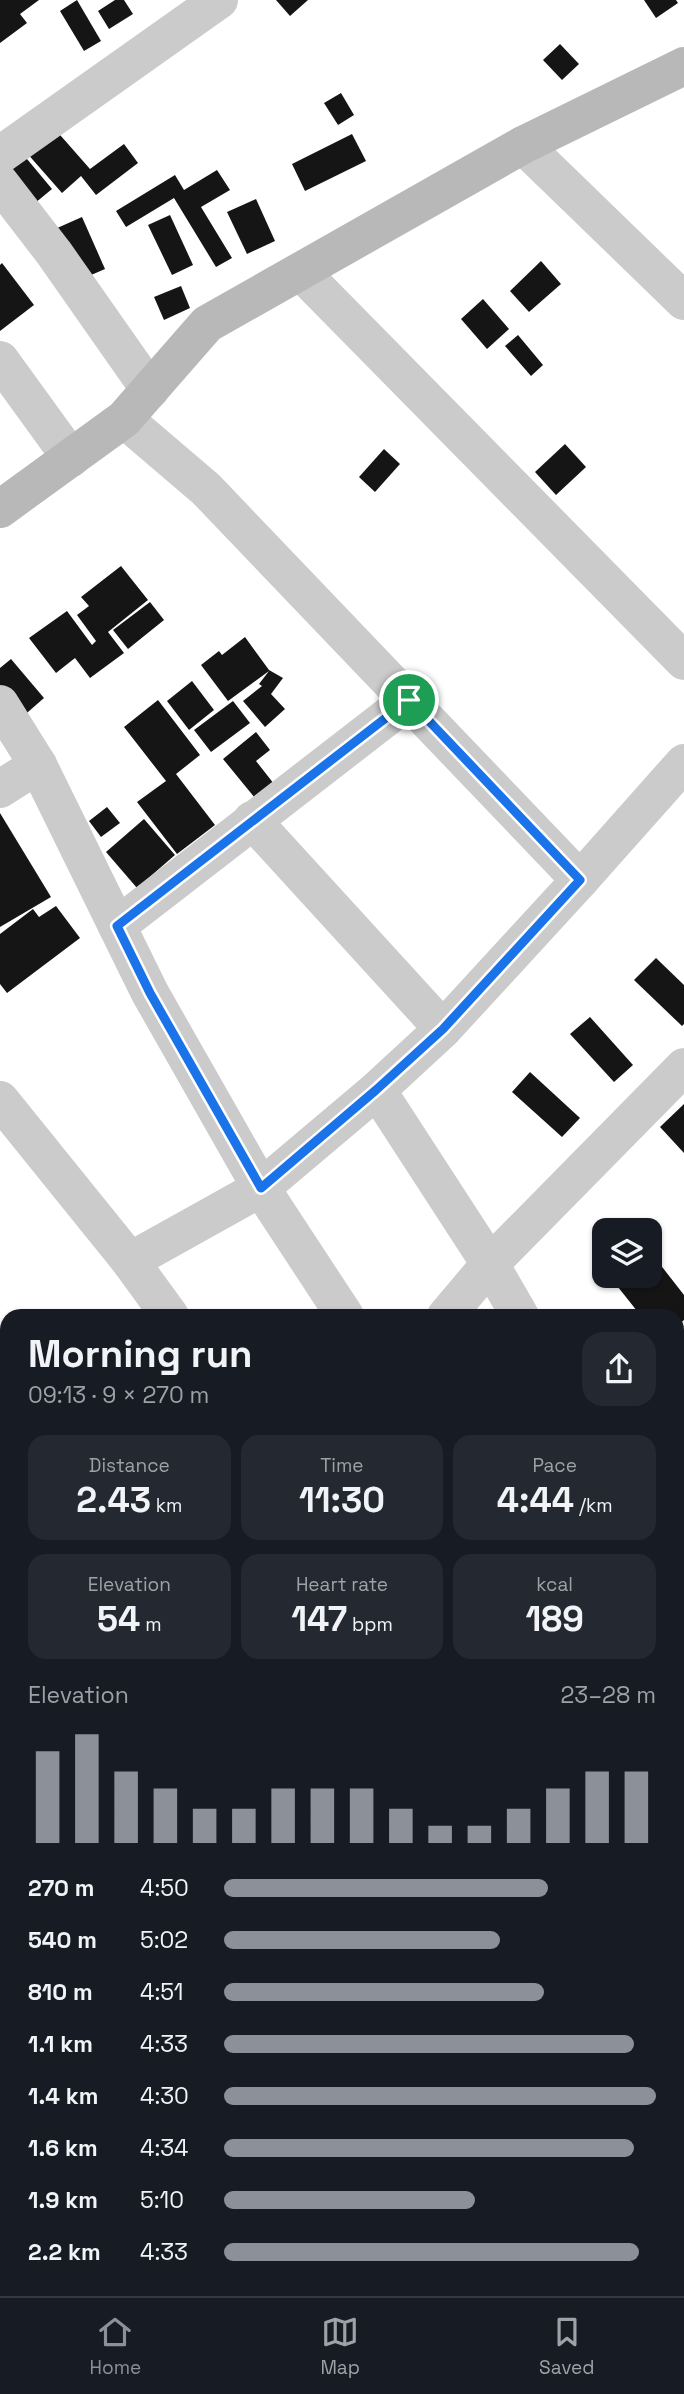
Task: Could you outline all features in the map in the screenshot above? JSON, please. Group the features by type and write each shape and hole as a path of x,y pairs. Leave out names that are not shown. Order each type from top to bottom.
{"street":[{"path":"0,155 219,0"},
{"path":"0,509 124,419 207,324 523,145 684,66"},
{"path":"523,145 684,301"},
{"path":"0,183 54,253 149,390"},
{"path":"301,272 684,661"},
{"path":"0,360 71,458"},
{"path":"124,419 206,489 580,880"},
{"path":"117,926 409,700"},
{"path":"0,704 38,765 150,993 261,1188 340,1309"},
{"path":"130,1261 261,1188 376,1090 443,1029 684,763"},
{"path":"0,789 38,765"},
{"path":"252,820 443,1029"},
{"path":"452,1309 490,1264 684,1067"},
{"path":"376,1090 490,1264 516,1309"},
{"path":"0,1100 130,1261 165,1309"}],"building":[{"path":"0,0 39,0 20,14 27,23 0,43"},
{"path":"77,0 101,41 84,51 60,11"},
{"path":"115,0 124,0 133,14 109,29 98,11"},
{"path":"276,0 308,0 290,16"},
{"path":"644,0 676,0 678,3 656,18"},
{"path":"560,44 579,64 562,80 543,60"},
{"path":"341,93 354,115 338,125 324,103"},
{"path":"39,111 90,169 124,144 138,163 96,195 81,176 62,193 11,135"},
{"path":"352,134 366,161 305,191 292,164"},
{"path":"7,135 52,189 23,213 0,186"},
{"path":"217,170 230,190 201,207 232,258 216,267 174,198 126,227 116,211 175,175 184,190"},
{"path":"256,199 275,241 247,254 227,212"},
{"path":"170,215 193,265 172,275 148,225"},
{"path":"82,217 105,269 68,285 46,233"},
{"path":"541,261 561,284 529,312 510,291"},
{"path":"2,263 34,305 0,331 0,265"},
{"path":"181,286 190,308 164,320 154,297"},
{"path":"483,299 509,329 487,349 461,319"},
{"path":"518,335 543,365 531,376 505,346"},
{"path":"565,444 586,467 556,495 535,472"},
{"path":"384,449 400,464 375,492 359,477"},
{"path":"121,566 148,600 108,632 124,653 90,678 75,658 56,673 29,638 67,611 92,645 96,641 77,615 89,606 81,597"},
{"path":"150,602 164,620 128,649 113,630"},
{"path":"245,637 269,670 283,678 271,694 285,709 265,727 243,701 262,686 259,684 269,671 228,701 201,665 219,651 222,655"},
{"path":"11,659 44,698 20,719 0,696 0,668"},
{"path":"192,681 214,710 189,730 167,701"},
{"path":"158,700 200,755 176,774 215,825 177,854 137,802 166,781 124,727"},
{"path":"233,701 250,723 211,752 194,730"},
{"path":"256,732 270,750 256,761 278,789 260,804 223,759"},
{"path":"107,807 120,823 101,837 89,821"},
{"path":"0,813 51,897 0,927"},
{"path":"144,819 175,855 137,888 106,852"},
{"path":"56,906 80,938 7,993 0,984 0,934 33,909 39,917"},
{"path":"656,958 684,985 682,1026 634,980"},
{"path":"590,1017 633,1065 614,1082 570,1034"},
{"path":"530,1072 580,1118 562,1137 512,1092"},
{"path":"684,1104 684,1153 660,1127"},
{"path":"662,1267 684,1295 684,1309 635,1309 619,1288 662,1288"}],"route":[{"path":"409,700 580,880 443,1029 261,1188 150,993 117,926 409,700"}]}
